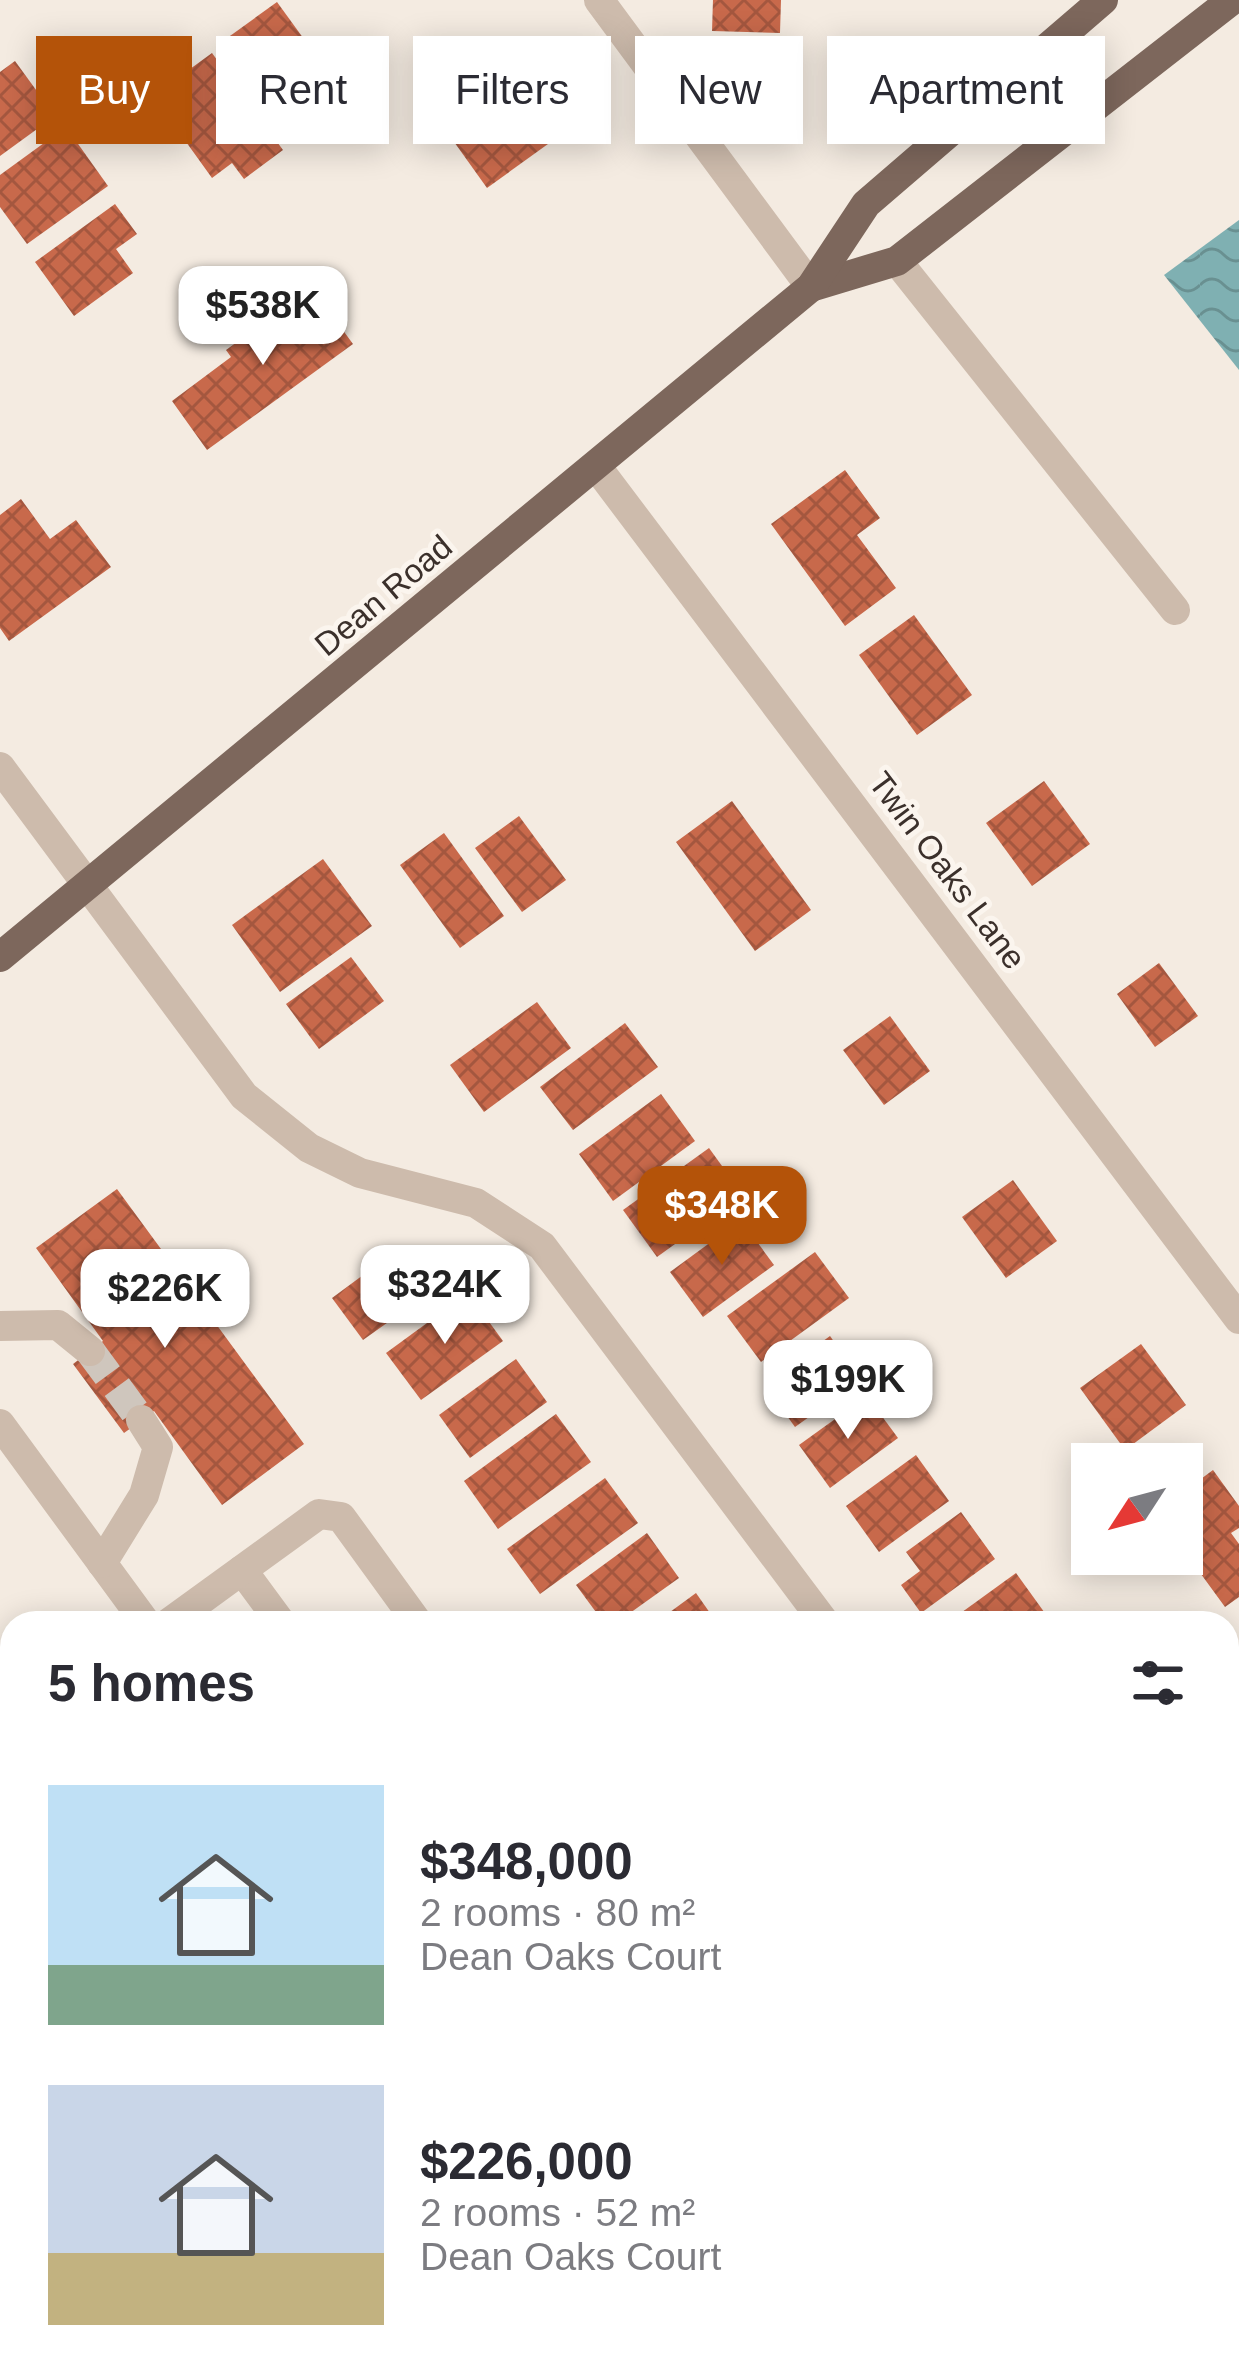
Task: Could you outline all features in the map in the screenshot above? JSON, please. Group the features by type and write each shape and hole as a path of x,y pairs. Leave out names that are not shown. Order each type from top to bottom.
{"main road":[{"name":"Dean Road","path":"0,957 811,286 866,204 1102,0"},
{"name":"Dean Road","path":"811,286 897,261 1232,0"}],"street":[{"path":"599,0 811,286"},
{"path":"897,261 1175,610"},
{"name":"Twin Oaks Lane","path":"596,466 1239,1319"},
{"path":"0,767 244,1096 309,1148 361,1174 476,1203 542,1246 815,1611"},
{"path":"0,1326 58,1325 90,1351"},
{"path":"102,1563 144,1495 158,1448 141,1420"},
{"path":"0,1424 137,1611"},
{"path":"186,1611 320,1514 341,1517 409,1611"},
{"path":"242,1570 272,1611"}],"water":[{"path":"1239,220 1239,370 1164,275"}],"building":[{"path":"713,0 781,0 780,33 712,31"},
{"path":"277,2 302,36 230,36"},
{"path":"212,53 216,58 216,144 279,144 283,150 244,179 232,163 212,178 188,144 192,144 192,68"},
{"path":"15,61 36,90 36,130 0,156 0,72"},
{"path":"43,144 78,144 108,186 27,244 0,207 0,175"},
{"path":"456,144 548,144 487,188"},
{"path":"115,204 137,234 116,249 133,273 74,316 35,262"},
{"path":"312,288 353,344 207,450 172,401 231,357 226,350"},
{"path":"845,470 880,518 857,535 896,588 845,626 771,524"},
{"path":"21,499 50,539 76,520 111,567 9,641 0,628 0,515"},
{"path":"914,615 972,695 917,735 859,655"},
{"path":"1044,781 1090,844 1032,886 986,823"},
{"path":"732,801 811,910 755,951 676,842"},
{"path":"519,816 566,880 522,912 475,848"},
{"path":"444,833 504,916 460,948 400,865"},
{"path":"323,859 372,926 280,992 232,925"},
{"path":"351,957 384,1001 319,1049 286,1004"},
{"path":"1159,963 1198,1016 1155,1047 1117,994"},
{"path":"537,1002 571,1048 484,1112 450,1065"},
{"path":"890,1016 930,1071 884,1105 843,1050"},
{"path":"625,1023 658,1067 573,1130 540,1087"},
{"path":"661,1094 695,1141 613,1201 579,1154"},
{"path":"709,1148 743,1195 657,1257 623,1210"},
{"path":"1013,1180 1057,1241 1006,1278 962,1217"},
{"path":"117,1189 304,1444 222,1505 154,1411 124,1433 73,1364 103,1341 36,1248"},
{"path":"741,1220 774,1265 703,1317 670,1272"},
{"path":"397,1250 429,1293 363,1340 332,1298"},
{"path":"815,1252 849,1298 761,1362 727,1316"},
{"path":"468,1293 503,1341 421,1400 386,1353"},
{"path":"830,1336 861,1380 795,1427 764,1384"},
{"path":"1141,1344 1186,1405 1134,1443 1120,1443 1080,1388"},
{"path":"516,1359 547,1402 470,1458 439,1415"},
{"path":"867,1396 898,1438 830,1488 799,1445"},
{"path":"556,1414 591,1462 498,1529 464,1481"},
{"path":"916,1455 949,1501 879,1552 846,1506"},
{"path":"1213,1470 1239,1506 1239,1528 1231,1533 1239,1544 1239,1597 1225,1607 1202,1575 1203,1477"},
{"path":"605,1478 638,1523 540,1594 507,1549"},
{"path":"961,1512 995,1559 920,1611 901,1585 920,1571 906,1552"},
{"path":"647,1533 679,1578 633,1611 595,1611 576,1585"},
{"path":"1016,1573 1043,1611 964,1611"},
{"path":"696,1593 709,1611 671,1611"}],"tunnel":[{"path":"90,1351 141,1420"}]}
